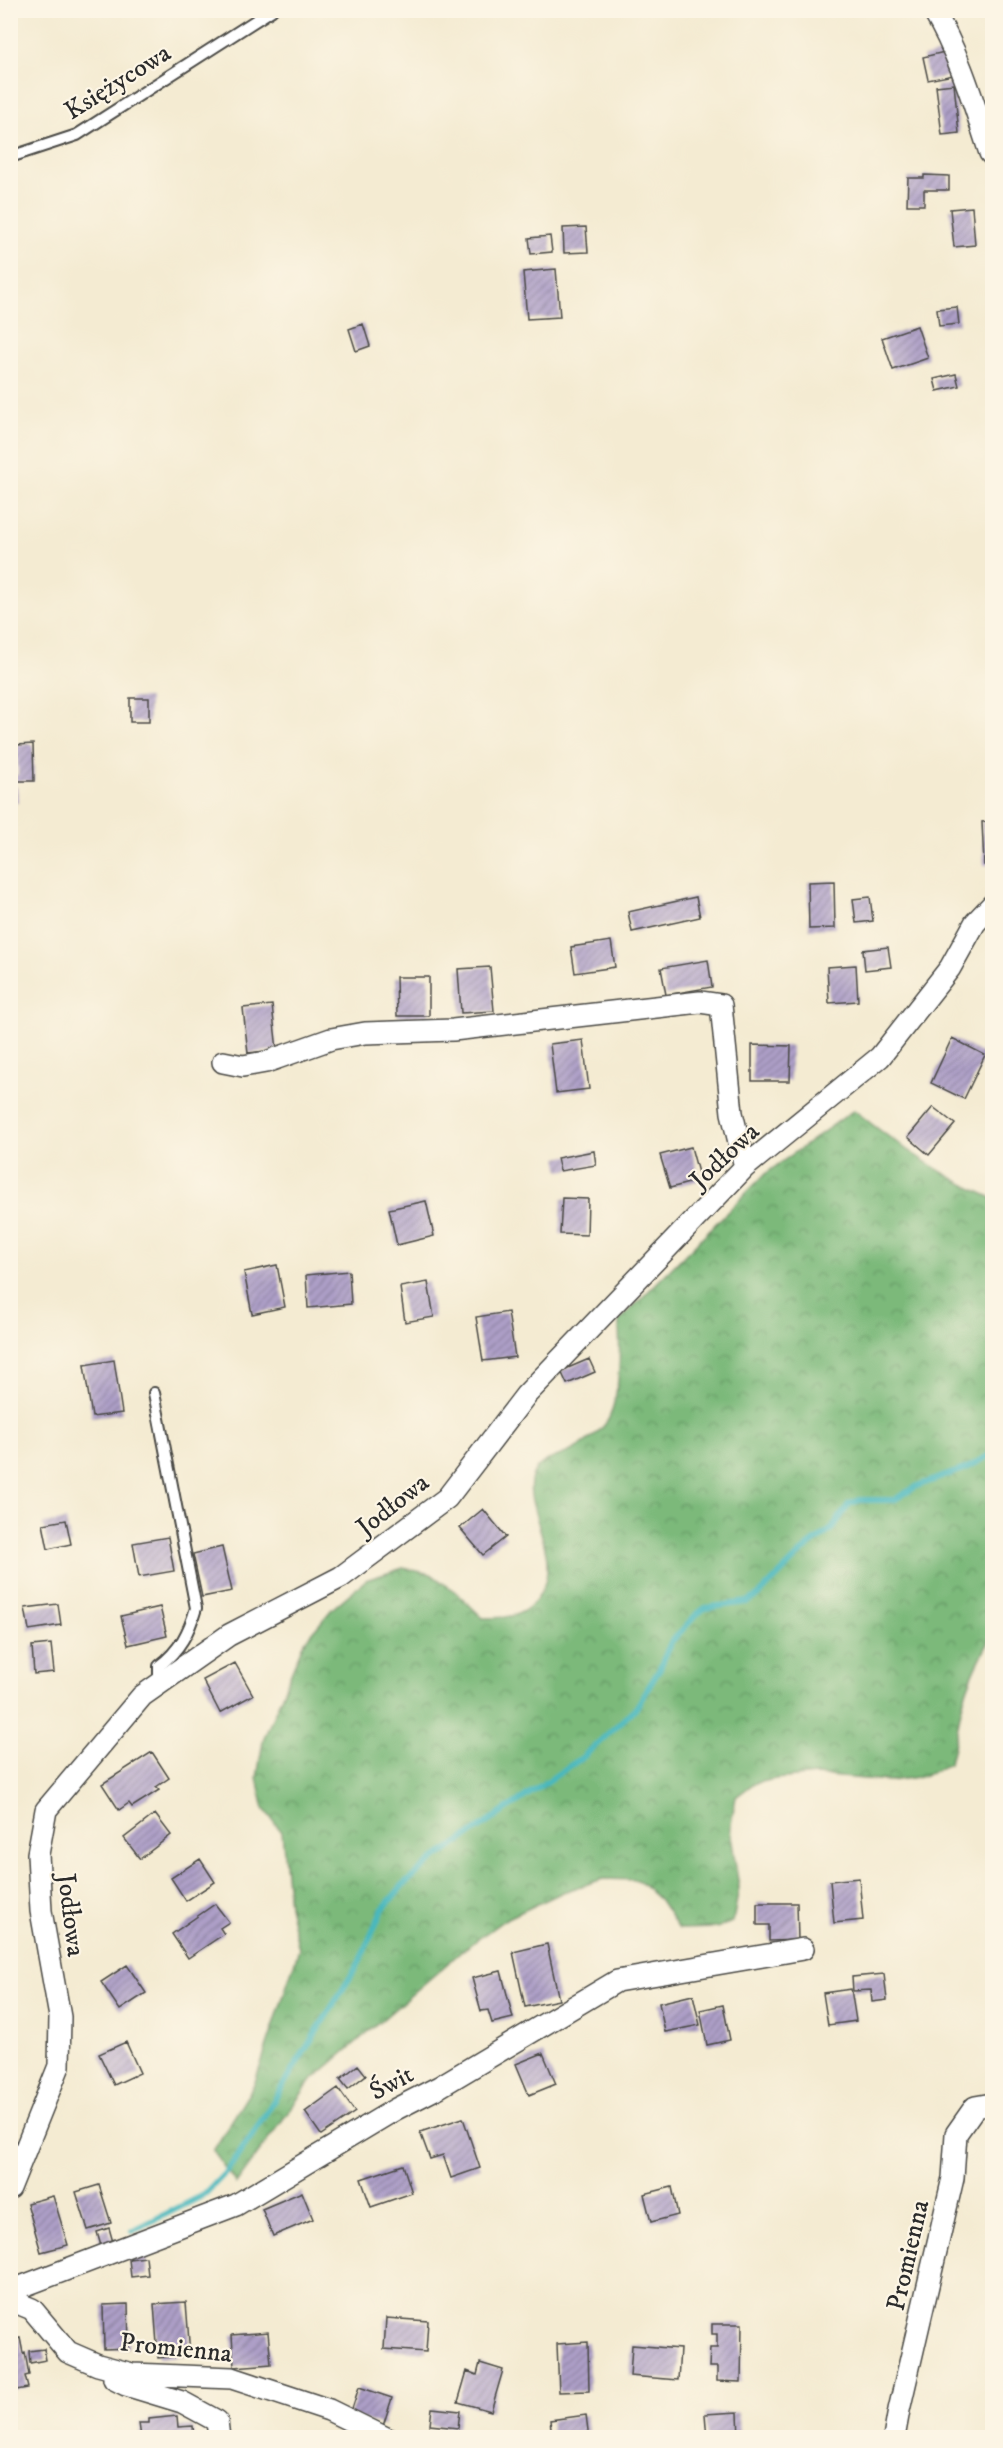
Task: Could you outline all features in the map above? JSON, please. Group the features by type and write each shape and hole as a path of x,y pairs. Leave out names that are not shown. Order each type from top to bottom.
{"street":[{"path":"933,10 944,29 964,77 990,153 993,155"},
{"name":"Jodłowa","path":"10,2188 59,2066 60,2017 41,1911 38,1854 46,1810 142,1696 229,1635 341,1577 447,1498 526,1395 745,1167 880,1057 950,968 975,923 993,905"},
{"path":"223,1062 243,1066 255,1064 331,1039 364,1033 453,1030 700,1002 721,1005 732,1113 745,1167"},
{"name":"Świt","path":"10,2291 236,2205 396,2109 440,2087 616,1981 803,1949"},
{"name":"Promienna","path":"894,2438 953,2178 956,2134 975,2107 993,2104"},
{"name":"Promienna","path":"10,2300 32,2309 68,2352 98,2365 132,2374 232,2378 329,2410 386,2438"},
{"path":"78,2356 105,2375 126,2385 182,2402 217,2421 219,2438"}],"lane":[{"name":"Księżycowa","path":"10,157 77,135 272,10"},
{"path":"154,1393 196,1608 190,1630 174,1655 159,1666 159,1684"}],"green space":[{"path":"854,1110 920,1158 992,1198 992,1637 977,1665 966,1694 949,1764 924,1776 890,1781 815,1775 753,1784 736,1797 730,1829 739,1887 733,1922 716,1928 679,1929 660,1900 638,1880 603,1879 563,1892 504,1920 462,1951 310,2082 236,2184 213,2151 254,2085 299,1949 289,1906 282,1832 264,1809 257,1778 263,1741 303,1644 332,1609 366,1580 403,1568 431,1574 457,1593 483,1618 510,1616 530,1607 541,1592 546,1577 547,1561 531,1498 534,1472 545,1462 569,1452 586,1441 598,1432 610,1416 618,1381 619,1321 765,1174"}],"building":[{"path":"949,51 954,75 928,80 923,57"},
{"path":"954,84 959,133 942,135 936,86"},
{"path":"924,175 949,176 949,190 924,190 924,205 907,205 908,178 924,178"},
{"path":"972,207 975,245 954,247 950,209"},
{"path":"586,227 588,252 564,253 563,228"},
{"path":"550,236 552,252 531,254 529,238"},
{"path":"556,269 560,317 527,319 523,272"},
{"path":"957,307 959,324 939,326 937,309"},
{"path":"363,324 370,346 356,351 349,329"},
{"path":"917,326 928,358 893,370 882,338"},
{"path":"956,374 959,386 937,391 934,379"},
{"path":"130,698 149,698 149,722 130,722"},
{"path":"33,744 34,781 16,781 15,775 18,775 17,745"},
{"path":"10,787 17,787 18,803 10,803"},
{"path":"992,821 992,865 984,865 982,822"},
{"path":"834,881 835,928 809,929 808,882"},
{"path":"696,897 700,917 632,932 628,912"},
{"path":"870,897 873,921 856,923 853,899"},
{"path":"611,941 615,967 575,973 571,947"},
{"path":"888,947 891,967 865,970 863,950"},
{"path":"708,960 712,987 666,995 661,968"},
{"path":"856,965 858,1001 829,1003 827,967"},
{"path":"490,967 494,1011 461,1013 458,969"},
{"path":"396,977 429,977 429,1016 397,1016"},
{"path":"272,1005 277,1050 248,1053 243,1008"},
{"path":"952,1038 985,1055 964,1099 931,1083"},
{"path":"583,1040 589,1089 556,1093 550,1044"},
{"path":"752,1045 791,1046 790,1081 752,1081"},
{"path":"933,1107 955,1124 929,1155 908,1137"},
{"path":"691,1147 700,1180 670,1188 660,1155"},
{"path":"594,1151 596,1165 560,1171 557,1158"},
{"path":"562,1198 588,1199 587,1235 560,1234"},
{"path":"426,1201 434,1236 397,1245 389,1209"},
{"path":"277,1265 285,1307 252,1314 244,1272"},
{"path":"349,1271 351,1304 308,1308 306,1275"},
{"path":"428,1282 434,1317 405,1322 400,1287"},
{"path":"508,1312 515,1357 483,1361 476,1317"},
{"path":"589,1359 595,1372 567,1384 561,1371"},
{"path":"114,1360 122,1413 92,1417 84,1365"},
{"path":"483,1509 506,1537 483,1555 460,1528"},
{"path":"66,1520 71,1544 48,1549 43,1524"},
{"path":"168,1537 174,1571 139,1577 133,1543"},
{"path":"222,1547 232,1591 202,1597 193,1554"},
{"path":"58,1604 61,1625 29,1630 25,1608"},
{"path":"160,1607 167,1636 128,1645 121,1616"},
{"path":"51,1644 54,1672 34,1674 32,1646"},
{"path":"235,1663 253,1695 220,1713 203,1680"},
{"path":"152,1752 169,1778 156,1787 159,1790 132,1807 129,1803 119,1810 102,1784"},
{"path":"155,1814 171,1835 140,1859 124,1838"},
{"path":"200,1859 215,1882 186,1901 171,1878"},
{"path":"859,1878 863,1920 834,1923 830,1881"},
{"path":"757,1903 797,1903 798,1940 769,1941 769,1925 757,1925"},
{"path":"215,1904 229,1922 220,1928 224,1934 188,1958 172,1934"},
{"path":"547,1944 559,2000 525,2007 513,1952"},
{"path":"127,1965 146,1993 120,2010 101,1982"},
{"path":"501,1971 513,2018 492,2023 488,2010 481,2011 472,1978"},
{"path":"884,1974 887,2000 872,2002 871,1990 853,1991 852,1977"},
{"path":"851,1989 856,2021 828,2025 823,1993"},
{"path":"693,1995 700,2025 665,2032 659,2003"},
{"path":"723,2005 730,2040 707,2045 700,2010"},
{"path":"126,2042 140,2073 114,2085 99,2054"},
{"path":"543,2053 556,2084 529,2095 516,2064"},
{"path":"358,2065 366,2075 348,2089 340,2079"},
{"path":"338,2088 355,2112 321,2135 305,2112"},
{"path":"463,2118 480,2168 451,2178 443,2155 430,2159 420,2132"},
{"path":"403,2165 412,2193 371,2207 361,2179"},
{"path":"99,2185 111,2223 88,2230 76,2192"},
{"path":"672,2187 678,2215 651,2222 644,2194"},
{"path":"302,2192 313,2219 273,2236 262,2209"},
{"path":"53,2196 68,2245 41,2252 27,2203"},
{"path":"109,2228 113,2242 101,2246 97,2232"},
{"path":"146,2257 148,2275 131,2277 129,2259"},
{"path":"186,2302 190,2355 158,2358 154,2304"},
{"path":"128,2304 129,2348 104,2349 103,2305"},
{"path":"386,2318 428,2321 426,2352 384,2349"},
{"path":"712,2324 742,2324 741,2382 717,2381 717,2367 709,2367 710,2348 717,2348 717,2334 712,2334"},
{"path":"268,2332 271,2364 234,2367 232,2335"},
{"path":"20,2338 29,2375 25,2376 28,2388 10,2391 10,2340"},
{"path":"588,2342 589,2391 559,2392 557,2344"},
{"path":"632,2345 680,2349 678,2380 630,2376"},
{"path":"44,2349 46,2360 30,2363 29,2351"},
{"path":"480,2363 503,2370 491,2411 458,2402 467,2371 477,2375"},
{"path":"992,2376 992,2402 987,2401"},
{"path":"359,2387 392,2398 383,2426 350,2415"},
{"path":"432,2408 460,2411 458,2428 430,2425"},
{"path":"738,2412 739,2438 707,2438 705,2414"},
{"path":"586,2415 589,2438 552,2438 550,2420"},
{"path":"177,2416 178,2427 193,2426 194,2438 141,2438 139,2423 149,2423 149,2419"}],"waterway":[{"path":"132,2231 204,2195 227,2171 253,2134 359,1963 382,1910 403,1885 434,1859 583,1757 636,1708 659,1670 671,1642 696,1615 705,1608 747,1602 759,1595 806,1548 832,1529 849,1504 860,1500 894,1500 917,1486 967,1468 992,1454"}]}
